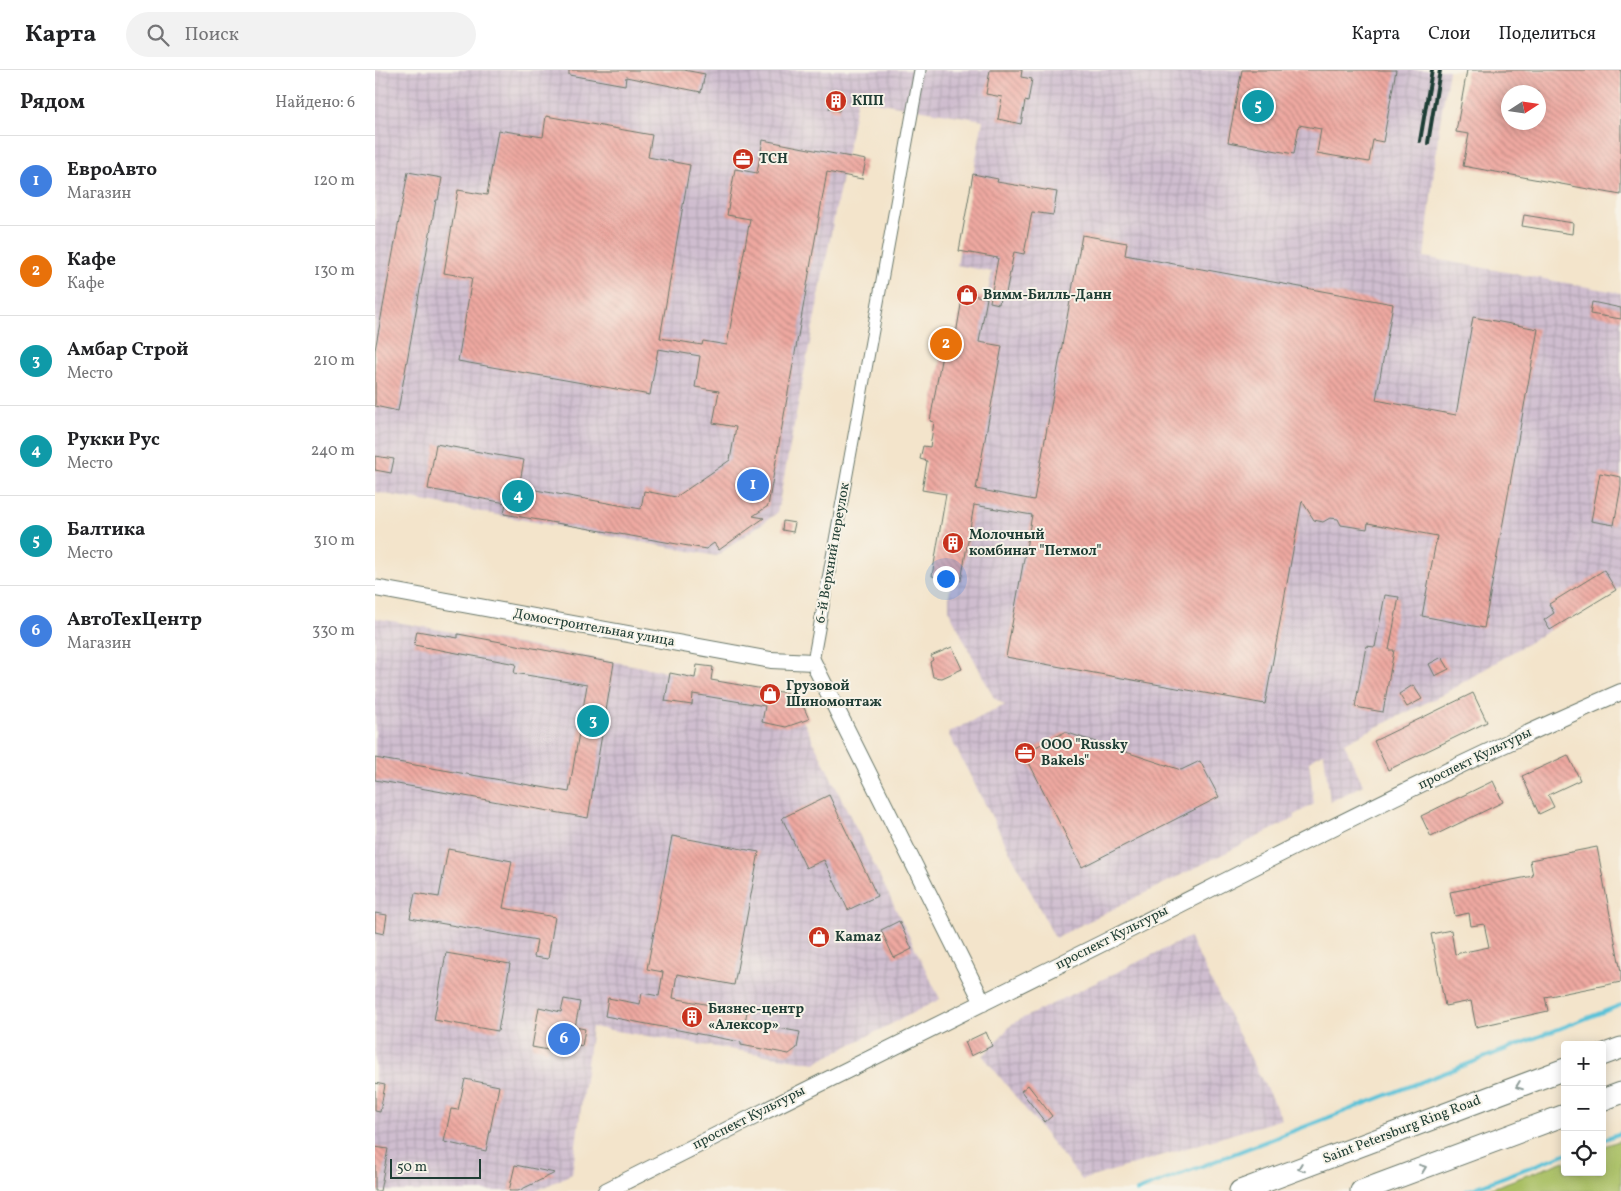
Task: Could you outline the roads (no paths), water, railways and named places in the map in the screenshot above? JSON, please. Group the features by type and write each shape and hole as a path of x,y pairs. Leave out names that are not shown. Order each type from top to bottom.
{"highway":[{"path":"1606,1054 1621,1048"},
{"name":"Saint Petersburg Ring Road","path":"1240,1191 1561,1071"},
{"path":"1606,1099 1621,1094"},
{"path":"1361,1191 1561,1116"}],"street":[{"name":"6-й Верхний переулок","path":"813,662 920,70"},
{"name":"Домостроительная улица","path":"375,588 771,660 813,662"},
{"path":"813,662 983,1003"},
{"name":"проспект Культуры","path":"606,1191 1343,823 1533,730 1621,692"}],"waterway":[{"path":"1137,1191 1621,1005"},
{"path":"1606,1139 1621,1133"},
{"path":"1466,1191 1561,1155"}],"railway":[{"path":"1420,141 1432,70"},
{"path":"1428,143 1440,70"}],"place":[{"name":"КПП","path":"836,101"},
{"name":"Балтика","path":"1258,106"},
{"name":"ТСН","path":"743,159"},
{"name":"Вимм-Билль-Данн","path":"967,295"},
{"name":"Кафе","path":"946,344"},
{"name":"ЕвроАвто","path":"753,485"},
{"name":"Рукки Рус","path":"518,496"},
{"name":"Молочный комбинат \"Петмол\"","path":"953,543"},
{"name":"Грузовой Шиномонтаж","path":"770,694"},
{"name":"Амбар Строй","path":"593,721"},
{"name":"ООО \"Russky Bakels\"","path":"1025,753"},
{"name":"Kamaz","path":"819,937"},
{"name":"Бизнес-центр «Алексор»","path":"692,1017"},
{"name":"АвтоТехЦентр","path":"564,1039"}]}
